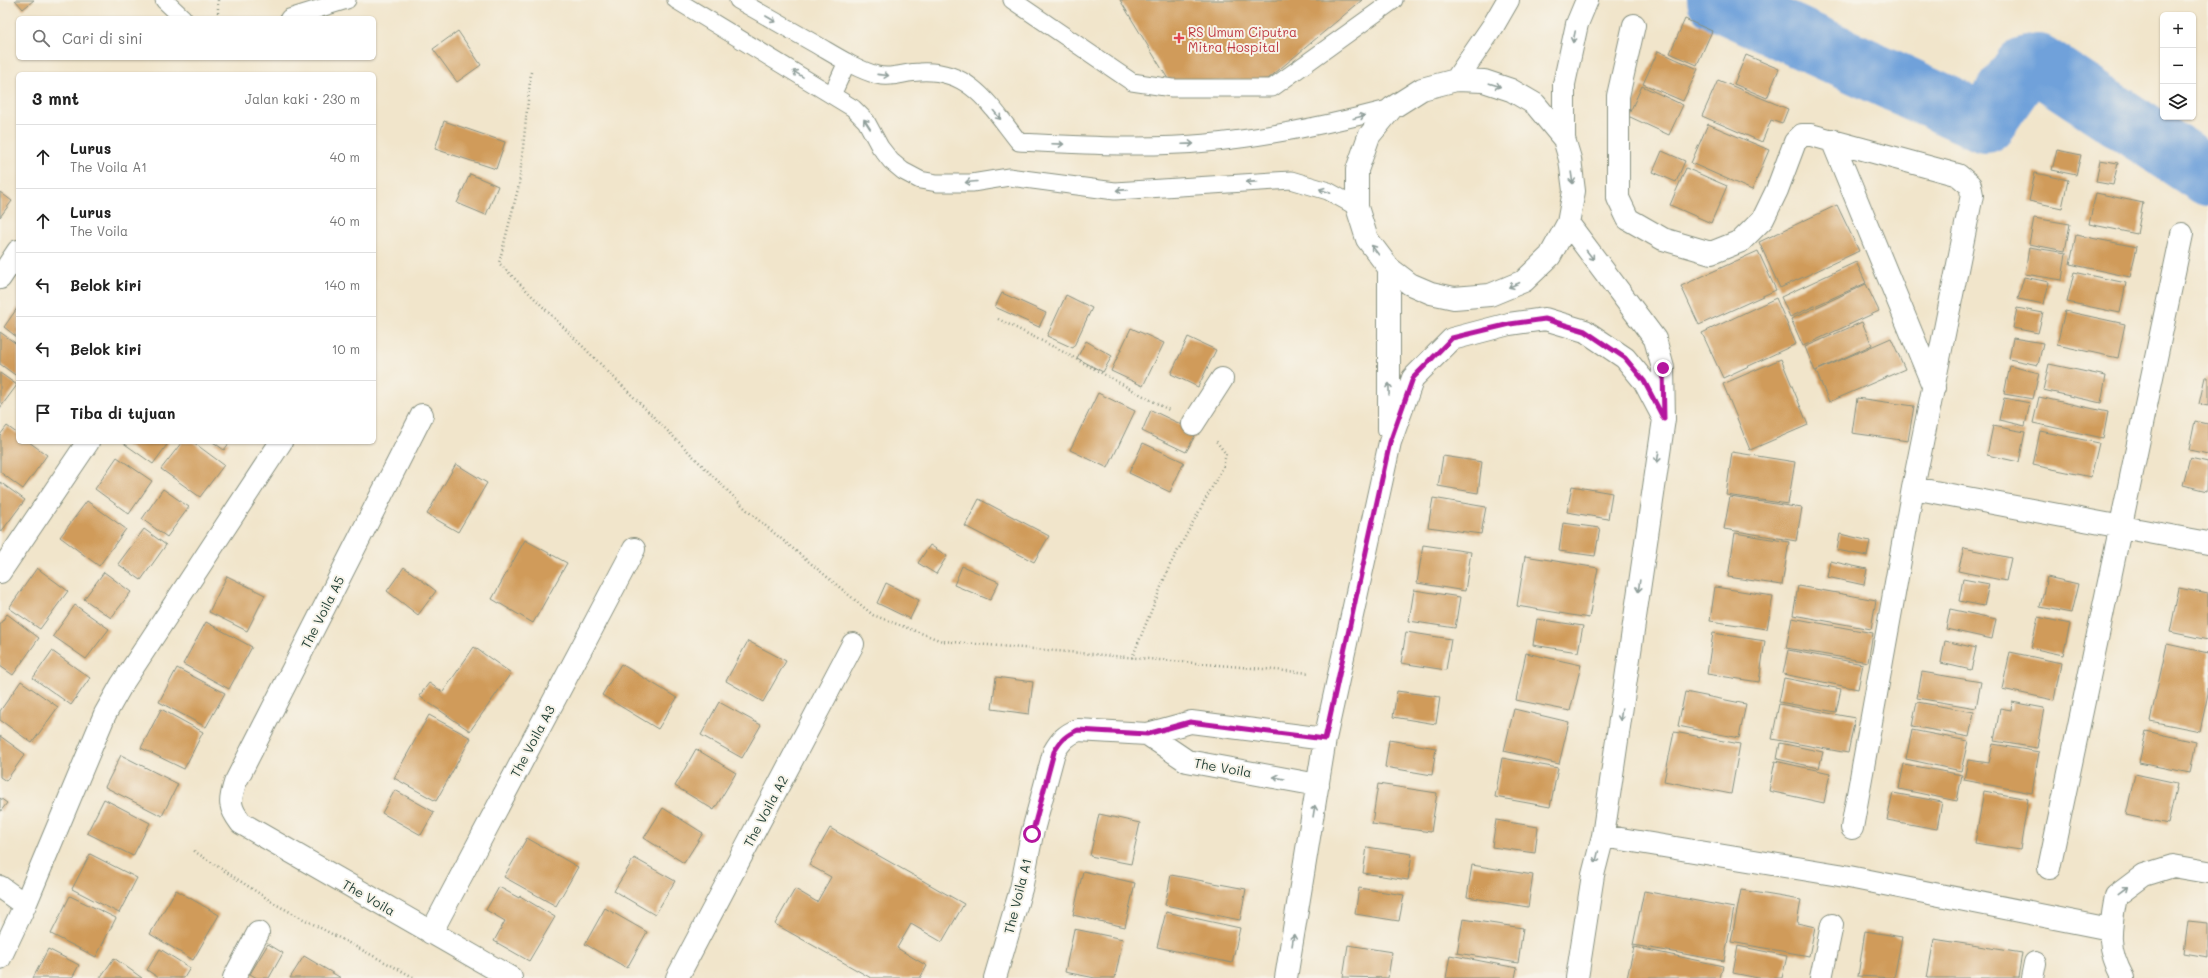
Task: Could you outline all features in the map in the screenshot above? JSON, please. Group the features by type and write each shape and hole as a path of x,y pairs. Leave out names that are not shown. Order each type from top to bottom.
{"street":[{"path":"1456,80 1493,26 1508,0"},
{"path":"1564,139 1535,104 1511,90 1484,81 1456,80 1422,89 1392,108 1370,136 1357,170 1357,207 1367,239 1388,268 1410,284 1431,293 1454,298 1490,295 1524,281 1550,256 1568,223 1574,191 1570,159 1564,139 1564,84 1577,24 1587,0"},
{"path":"1634,25 1618,96 1618,198 1628,219 1663,239 1711,253 1741,241 1763,219 1777,190 1795,142 1802,135 1811,135 1832,140 1958,175 1970,185 1972,195 1914,488 1852,828"},
{"path":"1832,140 1934,388"},
{"path":"1568,223 1654,340 1663,368 1664,419 1603,836 1593,875 1577,978"},
{"path":"2049,868 2182,234"},
{"path":"0,278 16,255"},
{"path":"1388,268 1390,442"},
{"path":"1286,978 1325,739 1390,442 1413,378 1452,338 1510,324 1545,319 1585,331 1625,358 1644,381 1664,419"},
{"path":"1193,424 1222,379"},
{"name":"The Voila A5","path":"232,811 230,799 235,783 422,415"},
{"path":"0,572 87,444"},
{"path":"0,958 105,714 122,684 280,444"},
{"path":"1914,488 2208,543"},
{"name":"The Voila A3","path":"431,933 634,549"},
{"name":"The Voila A2","path":"677,978 853,644"},
{"path":"1147,734 1190,722 1325,739"},
{"name":"The Voila A1","path":"994,978 1021,889 1032,834 1054,752 1061,740 1078,730 1147,734"},
{"name":"The Voila","path":"1147,734 1187,761 1318,785"},
{"name":"The Voila","path":"232,811 241,823 511,978"},
{"path":"1603,836 1839,875 2110,929"},
{"path":"2123,978 2113,960 2110,929 2116,896 2144,874 2173,866 2208,872"},
{"path":"0,887 24,905"},
{"path":"1821,978 1832,926"},
{"path":"234,978 258,933"}],"lane":[{"path":"164,0 181,16"},
{"path":"295,16 347,0"},
{"path":"676,0 853,108 866,121 880,148 891,160 903,171 920,180 937,183 972,183 1009,177 1115,191 1291,180 1328,191 1357,207"},
{"path":"738,0 846,62 878,75 896,76 920,72 945,74 964,81 982,96 1019,142 1111,146 1207,143 1325,126 1392,108"},
{"path":"1012,0 1132,82 1172,88 1272,88 1394,0"},
{"path":"832,95 846,62"}],"path":[{"path":"218,0 218,16"},
{"path":"531,72 519,185 499,263 750,513 873,615 942,641 1339,675"},
{"path":"998,319 1056,348 1193,424 1220,444 1226,454 1219,478 1188,528 1170,565 1132,658"},
{"path":"194,851 277,905 415,978"}],"building":[{"path":"15,0 34,0 23,9"},
{"path":"1120,0 1362,0 1268,79 1171,84"},
{"path":"1685,19 1712,31 1697,65 1670,53"},
{"path":"458,31 481,65 457,82 433,49"},
{"path":"1658,51 1698,69 1683,101 1643,84"},
{"path":"1746,55 1779,69 1767,98 1734,84"},
{"path":"1718,80 1788,109 1782,124 1771,120 1762,142 1702,116"},
{"path":"1642,86 1683,105 1669,135 1628,116"},
{"path":"444,121 505,142 496,169 435,149"},
{"path":"1708,124 1769,150 1752,190 1691,163"},
{"path":"2057,150 2081,155 2076,175 2052,170"},
{"path":"1662,151 1685,161 1676,182 1653,172"},
{"path":"2100,160 2118,163 2113,185 2096,182"},
{"path":"1686,168 1727,186 1711,223 1670,205"},
{"path":"2035,173 2068,180 2062,208 2029,201"},
{"path":"470,174 498,186 486,215 457,203"},
{"path":"0,192 12,201 0,217"},
{"path":"2096,193 2143,203 2137,234 2089,224"},
{"path":"1837,205 1859,251 1780,288 1759,242"},
{"path":"2034,218 2070,224 2065,251 2029,244"},
{"path":"2076,235 2137,247 2130,277 2070,264"},
{"path":"2029,247 2066,253 2062,280 2025,274"},
{"path":"1758,251 1776,290 1699,325 1681,286"},
{"path":"1856,262 1866,283 1790,317 1781,297"},
{"path":"2074,272 2126,283 2120,313 2067,302"},
{"path":"2024,277 2049,282 2044,304 2018,299"},
{"path":"1866,284 1879,311 1803,346 1791,319"},
{"path":"1002,293 1046,313 1039,327 995,307"},
{"path":"1066,295 1092,308 1073,348 1047,336"},
{"path":"1776,298 1796,344 1723,378 1702,333"},
{"path":"2017,308 2043,313 2038,333 2013,328"},
{"path":"16,310 16,336 4,327"},
{"path":"2065,311 2125,324 2118,358 2057,345"},
{"path":"1862,322 1872,345 1815,371 1805,347"},
{"path":"1131,328 1164,343 1143,386 1111,371"},
{"path":"0,332 16,344 16,376 0,364"},
{"path":"1188,337 1216,350 1198,387 1171,374"},
{"path":"1891,338 1905,369 1829,402 1816,371"},
{"path":"2013,338 2043,343 2038,365 2009,359"},
{"path":"1086,341 1112,356 1103,372 1077,358"},
{"path":"1781,359 1808,425 1750,450 1723,384"},
{"path":"2049,364 2106,376 2101,403 2043,390"},
{"path":"2010,366 2039,373 2033,399 2004,394"},
{"path":"0,373 16,384 16,386 0,408"},
{"path":"2205,377 2208,377 2208,406 2199,404"},
{"path":"1098,393 1135,411 1108,468 1070,450"},
{"path":"2039,397 2108,412 2103,438 2033,423"},
{"path":"1857,398 1914,406 1908,441 1852,433"},
{"path":"2004,398 2030,403 2025,426 1999,420"},
{"path":"1151,410 1197,432 1186,452 1142,431"},
{"path":"2195,421 2208,424 2208,454 2189,450"},
{"path":"7,426 16,433 16,444 32,444 47,455 23,489 0,472 0,435"},
{"path":"1993,426 2025,432 2019,462 1987,455"},
{"path":"2040,431 2099,443 2091,477 2033,465"},
{"path":"1143,443 1184,462 1170,492 1129,473"},
{"path":"125,444 168,444 153,464"},
{"path":"180,444 196,444 224,465 200,497 161,469"},
{"path":"216,444 228,444 224,450"},
{"path":"1732,452 1795,462 1788,504 1726,495"},
{"path":"1443,456 1482,462 1478,493 1438,486"},
{"path":"117,457 152,481 129,514 95,489"},
{"path":"2190,458 2208,462 2207,491 2183,485"},
{"path":"456,464 487,483 458,532 427,514"},
{"path":"0,482 25,500 1,532 0,531"},
{"path":"1572,486 1612,493 1608,519 1567,512"},
{"path":"163,489 189,507 167,537 142,519"},
{"path":"1730,497 1802,508 1796,541 1724,529"},
{"path":"1433,498 1486,507 1481,534 1428,527"},
{"path":"979,499 1049,536 1034,562 965,526"},
{"path":"87,501 126,529 99,566 60,537"},
{"path":"1563,523 1600,528 1595,556 1559,551"},
{"path":"144,529 166,545 141,580 118,564"},
{"path":"1735,533 1789,542 1782,585 1728,577"},
{"path":"1840,534 1870,541 1867,556 1837,550"},
{"path":"525,540 567,563 533,623 492,599"},
{"path":"930,545 947,556 936,574 918,563"},
{"path":"1423,545 1471,552 1465,591 1417,583"},
{"path":"1964,548 2011,558 2006,581 1958,571"},
{"path":"1525,556 1598,568 1589,618 1517,606"},
{"path":"1830,561 1867,569 1864,585 1827,577"},
{"path":"962,566 999,582 990,600 954,585"},
{"path":"404,567 436,591 418,615 387,591"},
{"path":"37,568 68,591 40,629 9,608"},
{"path":"104,572 131,592 111,618 84,599"},
{"path":"227,576 265,595 247,631 209,612"},
{"path":"2047,577 2078,584 2071,613 2040,607"},
{"path":"1963,579 1989,584 1984,606 1959,601"},
{"path":"886,583 919,600 910,619 877,603"},
{"path":"1798,586 1876,600 1871,629 1793,615"},
{"path":"1715,587 1773,596 1767,629 1710,621"},
{"path":"2179,588 2208,594 2208,640 2170,632"},
{"path":"1414,590 1460,597 1455,628 1409,621"},
{"path":"75,605 109,629 86,659 53,636"},
{"path":"1950,609 1996,619 1992,639 1946,629"},
{"path":"7,614 39,638 13,675 0,666 0,624"},
{"path":"2038,617 2070,624 2063,655 2031,648"},
{"path":"1792,618 1873,633 1868,662 1786,648"},
{"path":"1537,619 1583,626 1578,652 1533,645"},
{"path":"206,622 252,647 229,689 183,664"},
{"path":"1406,632 1451,639 1446,670 1401,663"},
{"path":"1713,633 1765,641 1759,682 1707,674"},
{"path":"748,641 786,661 763,702 726,681"},
{"path":"1945,641 1976,648 1971,670 1941,663"},
{"path":"2167,644 2208,653 2208,694 2200,731 2150,721"},
{"path":"474,647 511,673 470,731 419,696 429,683 443,692"},
{"path":"1788,650 1863,664 1858,689 1783,674"},
{"path":"52,651 90,678 71,705 33,678"},
{"path":"2010,652 2061,663 2054,700 2002,689"},
{"path":"1526,653 1581,665 1570,711 1516,700"},
{"path":"621,664 677,698 658,729 602,695"},
{"path":"177,668 225,693 206,727 159,702"},
{"path":"1922,672 1981,682 1976,708 1917,698"},
{"path":"996,677 1033,682 1029,714 992,709"},
{"path":"1784,678 1841,689 1836,712 1779,702"},
{"path":"21,681 58,707 32,743 0,720 0,711"},
{"path":"1397,691 1440,697 1436,724 1393,717"},
{"path":"1685,692 1746,704 1739,738 1678,726"},
{"path":"719,702 761,725 742,758 701,735"},
{"path":"1917,702 1974,712 1969,737 1912,726"},
{"path":"2012,702 2044,708 2037,748 1994,741 2000,708 2011,710"},
{"path":"1779,704 1855,718 1848,753 1772,739"},
{"path":"161,709 203,732 184,769 141,748"},
{"path":"1514,709 1569,722 1559,764 1504,751"},
{"path":"429,715 471,738 436,801 394,778"},
{"path":"1912,730 1968,741 1961,771 1906,759"},
{"path":"2146,731 2196,742 2190,773 2139,763"},
{"path":"1674,732 1740,744 1731,794 1664,781"},
{"path":"0,736 25,754 6,781 0,777"},
{"path":"1389,740 1436,748 1432,775 1385,767"},
{"path":"1780,743 1823,752 1819,768 1777,759"},
{"path":"1993,744 2039,752 2032,793 1964,780 1968,760 1989,763"},
{"path":"696,749 736,773 714,810 675,786"},
{"path":"121,755 178,784 162,816 105,787"},
{"path":"1502,758 1558,768 1550,807 1495,797"},
{"path":"1775,761 1830,773 1824,803 1769,791"},
{"path":"1904,764 1962,775 1957,801 1899,789"},
{"path":"2135,774 2177,783 2168,824 2126,815"},
{"path":"1378,784 1437,793 1431,832 1372,824"},
{"path":"395,790 434,812 421,835 382,813"},
{"path":"1984,791 2028,799 2020,850 1975,843"},
{"path":"1893,793 1942,802 1937,829 1887,820"},
{"path":"0,798 7,803 0,812"},
{"path":"104,799 150,823 133,856 87,833"},
{"path":"663,808 703,833 684,863 644,838"},
{"path":"1099,814 1140,823 1131,864 1090,856"},
{"path":"1496,820 1538,827 1535,853 1492,847"},
{"path":"830,828 964,904 942,942 911,924 897,948 927,966 920,978 871,978 775,924 795,889 817,902 831,877 809,865"},
{"path":"527,838 578,867 556,906 504,877"},
{"path":"1367,847 1412,854 1408,880 1363,873"},
{"path":"90,854 137,878 119,913 72,889"},
{"path":"634,858 675,881 655,915 614,891"},
{"path":"1472,865 1533,875 1528,907 1467,897"},
{"path":"1083,871 1135,883 1125,927 1073,915"},
{"path":"1171,875 1246,889 1240,920 1165,905"},
{"path":"499,887 519,898 520,896 555,917 529,961 494,941 505,921 486,910"},
{"path":"1359,888 1404,895 1399,921 1355,914"},
{"path":"176,890 219,915 193,960 150,934"},
{"path":"1741,890 1801,900 1797,923 1815,927 1809,956 1731,942"},
{"path":"1644,891 1734,908 1724,961 1633,945"},
{"path":"70,896 116,918 96,957 51,934"},
{"path":"605,908 647,932 627,968 585,944"},
{"path":"1166,912 1240,928 1232,963 1157,947"},
{"path":"1463,919 1523,928 1518,963 1457,953"},
{"path":"2188,921 2208,923 2208,957 2184,953"},
{"path":"1074,929 1123,939 1115,978 1095,978 1065,972"},
{"path":"1865,931 1902,937 1894,978 1858,976"},
{"path":"1934,939 2022,953 2018,978 1927,978"},
{"path":"268,944 283,953 269,978 257,978 250,974"},
{"path":"1348,945 1392,952 1388,978 1343,977"},
{"path":"1738,946 1787,956 1782,978 1758,978 1733,973"},
{"path":"1634,947 1723,966 1720,978 1627,978"},
{"path":"48,949 79,965 72,978 33,978"},
{"path":"160,949 190,968 184,978 159,978 147,970"},
{"path":"1450,955 1517,968 1515,978 1446,978"},
{"path":"304,956 341,978 290,978"},
{"path":"114,958 142,978 100,978"}],"waterway":[{"path":"1717,0 1985,123 2024,67 2038,64 2208,176"}],"place":[{"name":"RS Umum Ciputra Mitra Hospital","path":"1179,38"}],"route":[{"path":"1032,834 1054,752 1061,740 1078,730 1147,734 1190,722 1325,739 1390,442 1413,378 1452,338 1510,324 1545,319 1585,331 1625,358 1644,381 1664,419 1663,368"}]}
